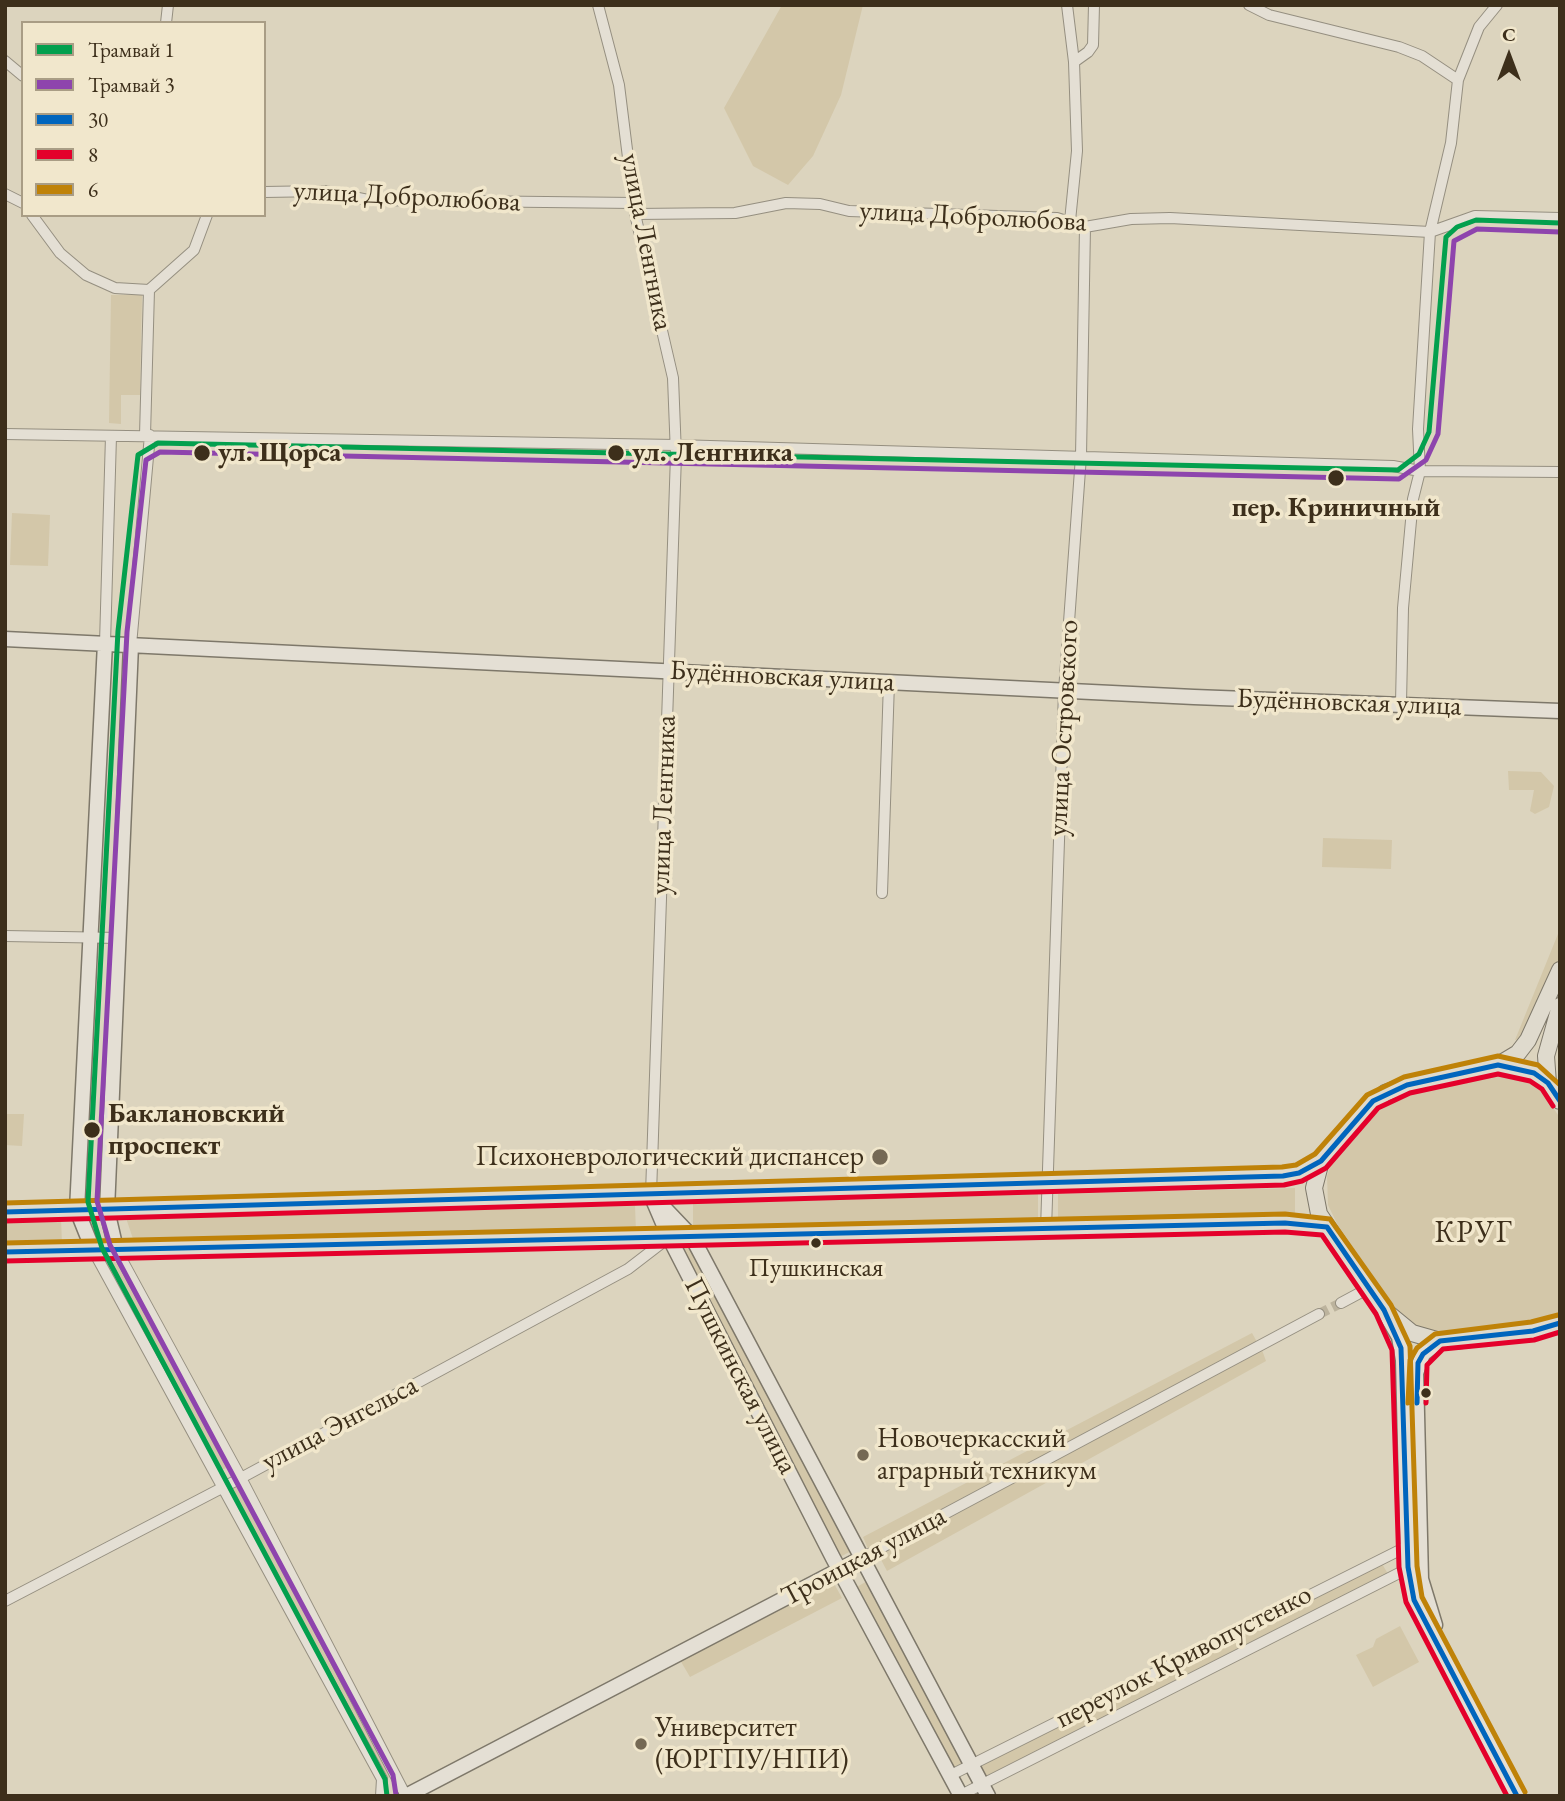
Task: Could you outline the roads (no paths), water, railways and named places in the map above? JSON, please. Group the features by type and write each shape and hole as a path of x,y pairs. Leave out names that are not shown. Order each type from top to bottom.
{"main road":[{"path":"1560,970 1528,1040 1518,1053 1498,1065 1407,1085 1385,1093 1364,1110 1321,1161 1315,1176 1315,1201 1327,1227 1384,1310 1412,1333 1440,1341 1533,1331 1560,1323"},
{"path":"1548,1083 1546,1056 1560,1006"},
{"path":"1498,1065 1526,1070 1548,1083 1560,1101"},
{"path":"5,1212 1283,1176 1299,1173 1321,1161"},
{"path":"5,1252 1285,1223 1327,1227"}],"street":[{"name":"улица Ленгника","path":"598,5 619,85 635,214 673,378 676,445 651,1194"},
{"path":"1067,5 1074,62 1077,151 1070,222"},
{"path":"1074,62 1093,45 1094,5"},
{"path":"1249,5 1269,15 1399,47 1422,56 1458,80"},
{"path":"1401,703 1403,608 1413,499 1420,471 1418,429 1430,232 1451,143 1458,80 1479,27 1497,5"},
{"path":"5,61 21,74"},
{"name":"улица Добролюбова","path":"266,192 324,191 368,200 634,203"},
{"name":"улица Добролюбова","path":"635,214 735,213 786,203 820,204 849,211 970,213 1070,222 1086,227 1131,219 1170,218 1430,232 1475,216 1560,218"},
{"path":"33,217 60,253 86,275 115,288 149,290 187,258 201,238 206,219"},
{"name":"улица Островского","path":"1046,1229 1064,691 1081,456 1086,227"},
{"path":"149,290 147,435 131,645 107,1210 116,1249 241,1478 406,1796"},
{"path":"5,434 676,445 1393,466 1420,471 1560,472"},
{"path":"111,436 105,643 77,1210 93,1250 382,1779 381,1796"},
{"name":"Будённовская улица","path":"5,639 1064,691 1560,711"},
{"path":"882,894 889,682"},
{"path":"5,936 92,935 119,938"},
{"name":"Пушкинская улица","path":"651,1194 692,1237 985,1790"},
{"name":"Пушкинская улица","path":"651,1194 669,1237 840,1570 961,1795"},
{"name":"улица Энгельса","path":"5,1601 241,1478 628,1269 669,1237"},
{"path":"1341,1303 1369,1287"},
{"path":"1384,1310 1398,1338 1403,1360 1414,1566 1421,1618 1517,1796"},
{"name":"Троицкая улица","path":"406,1796 840,1570 1319,1314"},
{"path":"1413,1544 1416,1373 1423,1354 1440,1341"},
{"name":"переулок Кривопустенко","path":"951,1776 1413,1544"},
{"path":"1414,1566 1429,1614 1527,1796"},
{"name":"переулок Кривопустенко","path":"961,1795 985,1790 1414,1566"}],"tunnel":[{"path":"1319,1314 1341,1303"}],"tram line":[{"name":"1","path":"387,1796 385,1779 102,1248 88,1202 118,631 138,455 158,443 1398,470 1419,454 1429,432 1446,237 1457,227 1476,220 1560,223"},
{"name":"3","path":"396,1795 393,1775 110,1245 97,1201 127,632 146,460 160,452 1399,479 1426,460 1438,434 1454,241 1477,229 1560,232"}],"place":[{"name":"ул. Щорса","path":"202,453"},
{"name":"ул. Ленгника","path":"616,453"},
{"name":"пер. Криничный","path":"1336,478"},
{"name":"Баклановский проспект","path":"92,1130"},
{"name":"Психоневрологический диспансер","path":"880,1157"},
{"name":"Пушкинская","path":"816,1243"},
{"name":"Новочеркасский аграрный техникум","path":"863,1455"},
{"name":"Университет (ЮРГПУ/НПИ)","path":"641,1744"}],"district":[{"name":"КРУГ","path":"1474,1234"}]}
